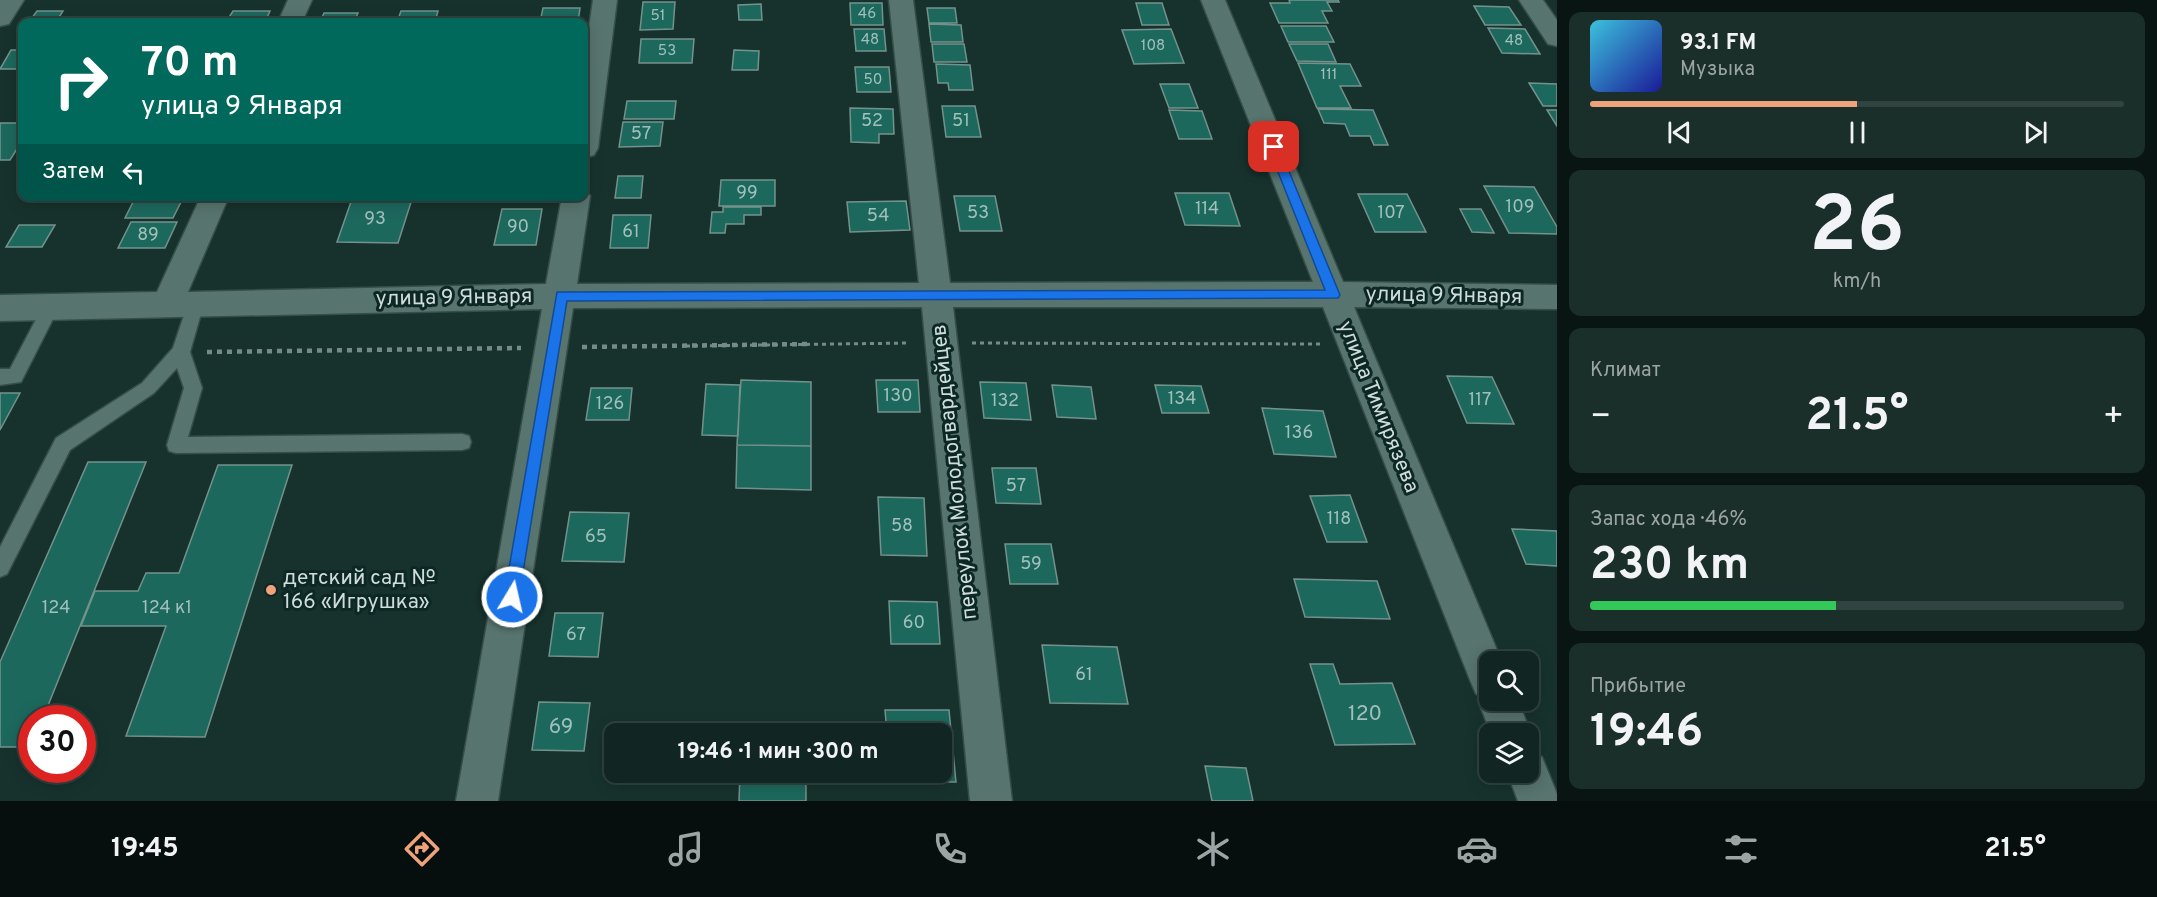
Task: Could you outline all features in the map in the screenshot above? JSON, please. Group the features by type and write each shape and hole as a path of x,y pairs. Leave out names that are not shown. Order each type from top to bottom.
{"street":[{"path":"0,18 12,0"},
{"path":"292,18 300,0"},
{"path":"588,120 605,0"},
{"name":"переулок Молодогвардейцев","path":"901,0 936,295 991,801"},
{"name":"улица Тимирязева","path":"1213,0 1479,653"},
{"path":"1531,0 1557,38"},
{"path":"182,304 213,201"},
{"path":"477,801 562,296 575,201"},
{"name":"улица 9 Января","path":"0,308 562,296 1557,297"},
{"path":"1532,783 1539,801"}],"lane":[{"path":"182,304 181,352 193,388 176,444 462,442"},
{"path":"0,377 15,377 51,308"},
{"path":"0,567 63,444 148,388 181,352"}],"path":[{"path":"181,352 941,343 1352,344"}],"building":[{"path":"1289,0 1338,0 1339,2 1327,2 1332,11 1322,11 1328,23 1279,23 1270,3 1290,3"},
{"path":"643,2 675,2 673,29 640,30"},
{"path":"850,3 882,3 883,25 851,25"},
{"path":"1136,3 1162,3 1169,25 1142,25"},
{"path":"761,4 762,20 739,20 738,5"},
{"path":"1474,6 1509,7 1521,25 1485,25"},
{"path":"543,8 580,8 579,18 541,18"},
{"path":"927,8 955,8 957,23 929,23"},
{"path":"37,11 63,11 59,18 32,18"},
{"path":"233,11 270,11 267,18 229,18"},
{"path":"401,11 438,11 436,18 398,18"},
{"path":"324,13 358,13 356,18 322,18"},
{"path":"929,24 961,25 963,42 931,42"},
{"path":"1281,26 1326,26 1334,42 1288,42"},
{"path":"1488,28 1525,29 1540,54 1502,53"},
{"path":"854,29 884,29 886,51 856,51"},
{"path":"1171,29 1184,63 1134,64 1122,30"},
{"path":"641,39 694,39 692,63 639,63"},
{"path":"932,44 964,44 967,62 934,62"},
{"path":"1289,44 1328,44 1336,62 1297,61"},
{"path":"11,50 18,50 18,69 0,69"},
{"path":"734,50 759,51 758,70 732,70"},
{"path":"1298,63 1350,64 1361,86 1340,86 1351,108 1317,108"},
{"path":"936,64 970,65 973,90 949,90 948,83 938,83"},
{"path":"855,67 889,67 891,92 857,92"},
{"path":"1529,83 1557,84 1557,106 1543,106"},
{"path":"1160,84 1189,84 1198,108 1169,108"},
{"path":"627,101 676,101 674,119 624,119"},
{"path":"942,106 975,106 981,137 946,137"},
{"path":"850,108 893,109 894,134 879,134 879,143 851,142"},
{"path":"1318,109 1373,110 1388,145 1374,145 1370,136 1350,136 1345,124 1324,123"},
{"path":"1169,110 1202,111 1212,139 1179,139"},
{"path":"1547,110 1557,110 1557,126"},
{"path":"623,122 663,122 660,146 619,147"},
{"path":"0,123 18,123 18,147 10,160 0,160"},
{"path":"618,176 643,176 641,198 615,198"},
{"path":"721,180 775,180 775,206 719,206"},
{"path":"1484,186 1534,187 1557,227 1557,234 1509,233"},
{"path":"1175,193 1229,193 1240,226 1185,225"},
{"path":"1358,194 1407,194 1426,232 1375,232"},
{"path":"954,196 995,196 1002,231 960,231"},
{"path":"134,201 182,201 173,218 125,218"},
{"path":"351,201 411,201 398,243 337,242"},
{"path":"906,201 910,230 850,232 847,202"},
{"path":"723,207 761,207 761,215 744,215 744,224 726,224 725,233 710,233 712,212 723,212"},
{"path":"502,209 542,209 536,245 494,245"},
{"path":"1460,209 1481,209 1494,233 1472,232"},
{"path":"613,215 651,215 648,248 610,248"},
{"path":"131,222 177,222 165,248 118,248"},
{"path":"19,225 55,225 42,247 6,247"},
{"path":"1447,376 1492,377 1514,424 1467,423"},
{"path":"741,380 811,382 811,446 737,445"},
{"path":"876,380 918,380 920,412 878,412"},
{"path":"980,382 1026,383 1031,420 984,418"},
{"path":"706,384 740,385 738,436 702,435"},
{"path":"1052,385 1091,387 1096,419 1057,417"},
{"path":"1155,385 1201,386 1209,413 1162,413"},
{"path":"591,388 632,388 629,420 586,420"},
{"path":"0,393 20,393 0,430"},
{"path":"1262,408 1323,411 1336,457 1274,454"},
{"path":"737,445 811,446 811,490 736,488"},
{"path":"88,462 146,462 48,705 18,705 18,747 0,747 0,662"},
{"path":"218,465 292,465 205,737 126,736 166,626 81,626 95,591 138,591 146,573 179,573"},
{"path":"992,468 1036,468 1041,504 996,503"},
{"path":"1350,495 1367,542 1327,542 1310,496"},
{"path":"878,497 924,498 927,556 881,555"},
{"path":"570,512 629,513 624,562 562,561"},
{"path":"1512,529 1557,531 1557,566 1526,564"},
{"path":"1005,544 1051,544 1058,584 1010,584"},
{"path":"1294,579 1377,581 1390,619 1305,617"},
{"path":"889,601 937,602 940,644 891,644"},
{"path":"555,613 603,613 598,657 549,656"},
{"path":"1042,645 1117,647 1128,704 1050,703"},
{"path":"1310,664 1333,664 1340,684 1392,683 1415,744 1335,745"},
{"path":"539,702 590,703 584,751 532,750"},
{"path":"885,710 949,710 950,723 886,723"},
{"path":"952,741 956,782 952,782"},
{"path":"1205,766 1246,768 1253,801 1212,801"},
{"path":"740,783 806,783 806,801 739,801"}],"place":[{"name":"детский сад № 166 «Игрушка»","path":"271,590"}],"route":[{"path":"512,597 562,296 1334,295 1274,147"}]}
